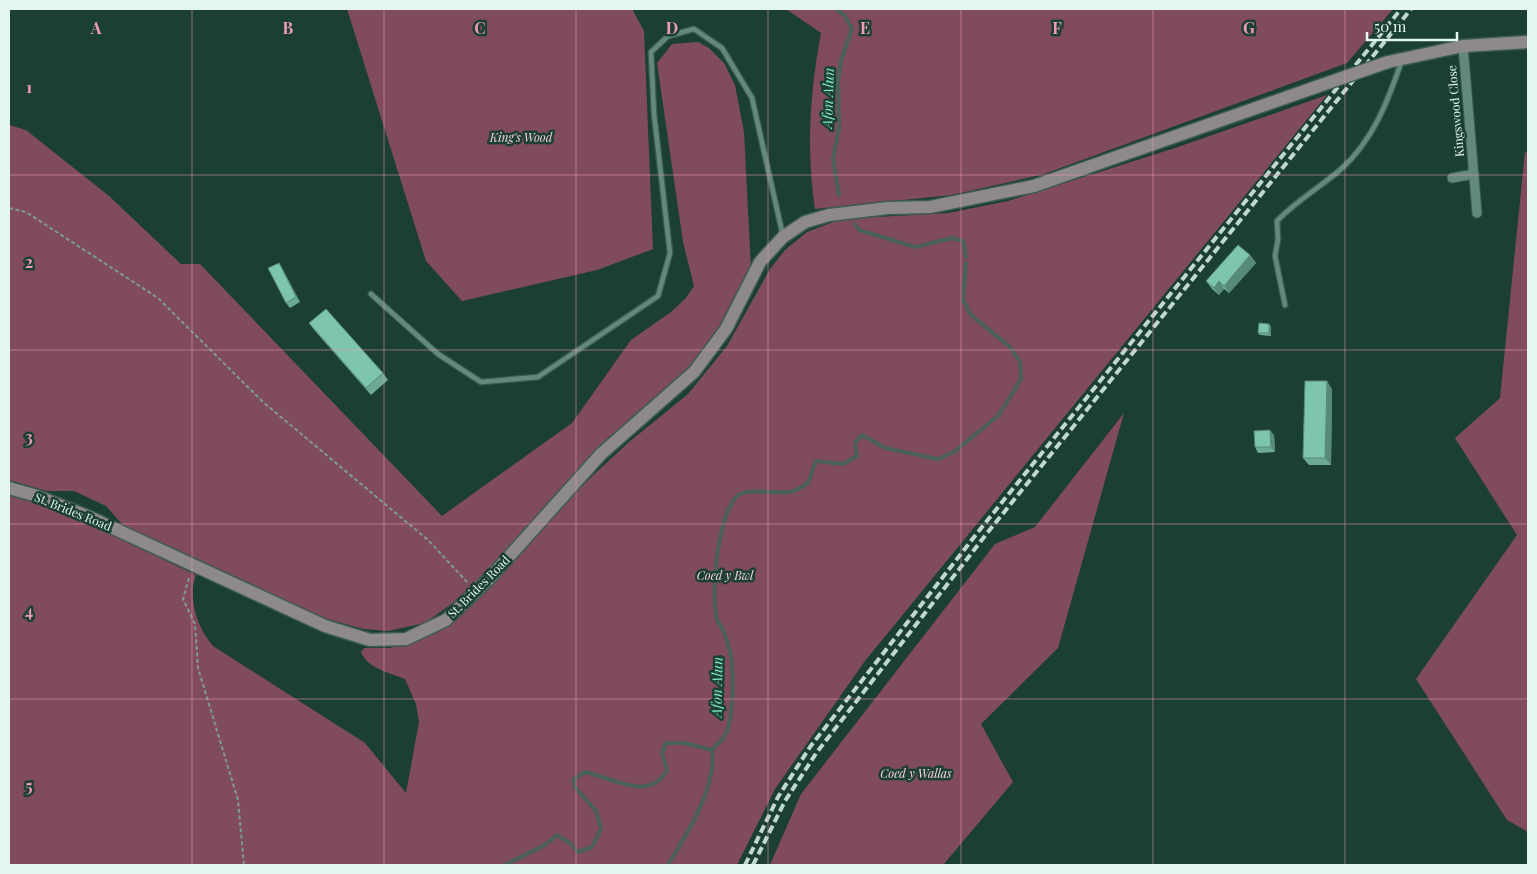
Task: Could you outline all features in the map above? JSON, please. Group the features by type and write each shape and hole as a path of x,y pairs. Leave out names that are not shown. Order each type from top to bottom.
{"main road":[{"path":"1403,57 1463,46 1528,42"},
{"name":"St. Brides Road","path":"9,488 37,496 87,516 325,626 370,640 406,639 446,620 476,591 601,454 694,372 726,329 760,262 783,238 805,222 829,215 888,208 930,207 1034,186 1403,57"}],"street":[{"name":"Kingswood Close","path":"1463,46 1477,213"},
{"path":"1452,178 1474,174"}],"lane":[{"path":"371,294 438,354 481,382 538,377 658,296 670,253 654,114 651,52 668,36 694,29 722,48 752,98 783,238"},
{"path":"1285,305 1276,256 1277,221 1291,207 1341,169 1371,135 1392,89 1403,57"}],"path":[{"path":"9,208 26,212 158,298 263,402 428,540 476,591"},
{"path":"196,566 187,580 183,599 195,624 198,668 238,800 244,865"}],"green space":[{"name":"King's Wood","path":"347,9 632,9 644,31 653,249 597,270 462,301 426,261"},
{"path":"786,9 1393,9 1347,63 1044,174 952,195 815,209 812,187 810,121 821,33"},
{"path":"698,42 709,48 724,63 735,85 744,132 751,268 734,307 696,362 501,559 454,602 425,623 388,631 364,629 312,615 124,526 106,506 74,491 47,491 9,480 9,125 26,130 109,196 181,264 200,264 442,516 572,423 631,340 671,312 685,299 694,286 683,242 657,63 672,44"},
{"name":"Coed y Bwl","path":"1327,95 865,661 775,789 737,865 9,865 9,495 25,497 70,515 196,575 193,584 195,612 202,630 213,646 365,743 406,793 419,722 416,704 405,679 374,666 364,658 361,652 364,648 389,648 413,643 461,615 482,595 574,493 629,442 688,394 727,346 770,269 785,250 807,232 841,219 948,213 1008,201 1175,148"},
{"path":"1525,152 1528,153 1528,832 1507,820 1416,679 1517,535 1455,438 1500,398"},
{"name":"Coed y Wallas","path":"1124,413 1058,648 981,724 1013,782 943,865 770,865 801,794 995,544 1035,527"}],"building":[{"path":"1238,245 1250,255 1224,286 1219,281 1214,288 1206,281"},
{"path":"279,263 296,297 286,303 268,268"},
{"path":"326,309 383,373 366,388 309,323"},
{"path":"1259,323 1269,324 1269,333 1258,333"},
{"path":"1305,381 1327,381 1325,458 1303,458"},
{"path":"1270,430 1271,447 1255,447 1254,431"}],"waterway":[{"name":"Afon Alun","path":"836,9 845,16 852,29 841,61 838,82 839,129 833,158 839,195"},
{"name":"Afon Alun","path":"855,224 859,230 915,247 952,238 963,241 966,257"},
{"name":"Afon Alun","path":"505,865 545,845 557,835 570,843 578,852 592,847 601,829 596,811 574,786 574,779 585,772 629,785 650,785 659,780 667,770 662,753 666,743 684,743 712,750 724,737 728,728 732,706 732,670 727,641 716,616 715,589 720,537 724,521 736,497 746,492 791,492 798,489 808,483 816,461 843,464 857,456 855,443 862,435 885,448 938,459 954,452 999,415 1021,379 1020,362 1010,347 971,315 963,300 966,263"},
{"path":"668,865 699,810 710,779 712,750"}],"railway":[{"path":"745,865 778,797 810,747 982,527 1401,9"},
{"path":"753,865 785,801 817,752 988,532 1411,9"}]}
